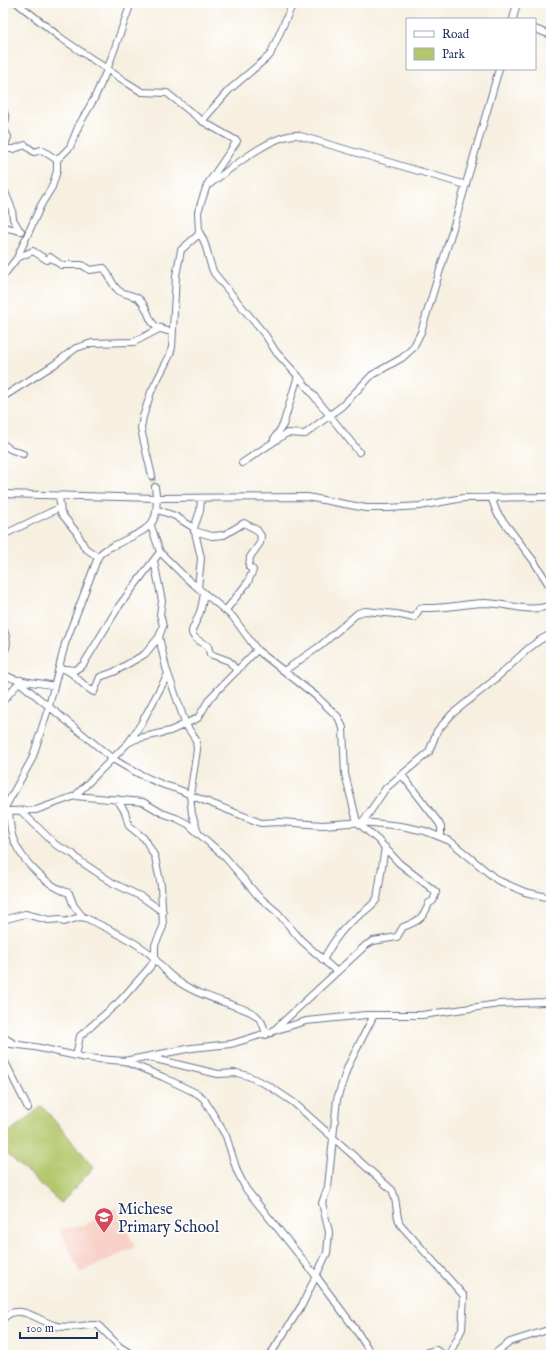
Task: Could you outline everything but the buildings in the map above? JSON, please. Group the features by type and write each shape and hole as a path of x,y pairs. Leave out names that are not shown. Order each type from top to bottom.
{"street":[{"path":"17,3 61,38 142,92 167,93 202,121 237,141 208,185 198,212 200,232 205,242 209,263 214,272 266,336 276,352 298,376 359,452"},
{"path":"3,276 17,258 41,205 52,187 57,171 57,160 70,147 79,125 86,115 107,70 131,3"},
{"path":"202,121 239,80 270,55 293,3"},
{"path":"512,18 517,3"},
{"path":"536,29 551,35"},
{"path":"242,463 287,433 306,434 342,406 372,375 402,358 413,348 421,332 466,185 499,70"},
{"path":"3,109 6,119 3,126 8,137 3,149 14,149 25,145 34,152 42,150 57,160"},
{"path":"208,185 272,141 290,135 296,135 466,185"},
{"path":"3,187 12,209 13,219 20,231"},
{"path":"3,227 28,234"},
{"path":"152,476 141,428 147,401 170,355 173,332 176,276 180,250 200,232"},
{"path":"17,258 33,251 47,260 50,257 54,259 61,266 82,265 90,270 104,268 117,289 138,298 152,322 157,327 173,332"},
{"path":"3,397 55,364 76,348 97,342 134,342 161,328"},
{"path":"268,445 283,425 298,376"},
{"path":"3,444 10,449 23,454"},
{"path":"155,487 158,510 151,526 105,550 98,557 65,644 62,669 54,686 32,759 5,810 12,834 22,854 52,885 69,893 74,906 83,917 140,947 155,958 168,974 185,985 209,997 253,1013 261,1020 269,1034"},
{"path":"3,494 157,498 307,497 366,508 420,506 463,498 551,497"},
{"path":"59,496 59,508 85,548 98,557"},
{"path":"491,497 497,513 533,560 551,588"},
{"path":"198,588 201,558 194,530 200,511 201,498"},
{"path":"3,535 59,508"},
{"path":"158,510 175,516 194,530 212,536 224,535 244,523 257,530 261,536 260,542 250,557 248,567 252,570 250,579 226,610"},
{"path":"151,526 160,552 198,588 233,617 257,650 330,708 342,723 345,774 360,822 385,847 398,863 436,892 433,901 429,903 423,916 417,922 403,927 397,938 373,941 366,945 269,1034"},
{"path":"62,669 75,670 83,665 119,606 160,552"},
{"path":"62,669 94,692 100,677 114,672 145,654 159,637 162,626 160,614 162,601 154,561"},
{"path":"204,593 200,611 192,627 192,633 196,639 208,646 210,654 229,661 237,671"},
{"path":"284,671 320,646 354,615 364,611 396,614 414,618 420,608 439,609 486,603 527,610 551,605"},
{"path":"3,628 7,640 6,650 3,654"},
{"path":"360,822 378,797 428,752 440,728 452,714 529,648 551,634"},
{"path":"159,637 168,674 186,725 196,740 197,750 191,777 190,795 192,814 198,832"},
{"path":"128,743 186,725 198,718 210,698 257,650"},
{"path":"3,673 20,681 41,682 54,686"},
{"path":"5,810 36,810 75,796 113,760 128,743 142,724 168,674"},
{"path":"3,701 20,681"},
{"path":"20,681 113,760 143,776 165,785 182,790 190,795 262,823 280,822 323,825 360,822 412,828 441,837 461,850 497,880 525,892 551,898"},
{"path":"402,775 439,823 441,837"},
{"path":"75,796 143,802 162,813 188,824 234,865 258,896 278,913 322,960 337,972"},
{"path":"76,1056 80,1036 131,990 155,958 154,946 163,927 161,886 155,857 145,839 129,826 125,812 117,799"},
{"path":"21,811 53,843 73,854 80,861 113,882 142,897 163,912"},
{"path":"322,960 340,933 363,911 372,906 378,899 385,847"},
{"path":"3,920 25,914 49,920 60,919 64,922 83,917"},
{"path":"3,1042 76,1056 124,1060 232,1044 269,1034 306,1021 374,1015 422,1015 499,1004 544,1002 551,1000"},
{"path":"270,1355 296,1317 329,1245 329,1232 322,1203 328,1187 336,1109 340,1089 348,1066 374,1015"},
{"path":"3,1037 14,1044"},
{"path":"144,1056 218,1074 236,1073 248,1076 269,1086 293,1102 392,1190 396,1203 396,1215 400,1224 464,1296 462,1329 449,1355"},
{"path":"3,1058 28,1108"},
{"path":"124,1060 198,1094 204,1099 226,1136 237,1171 246,1189 316,1276 356,1330 372,1355"},
{"path":"3,1319 10,1313 18,1311 58,1327 98,1325 120,1347 133,1355"},
{"path":"493,1355 510,1342 551,1329"},
{"path":"120,1347 124,1355"},
{"path":"416,1355 436,1350 444,1355"}],"shaded area":[{"name":"Michese Primary School","path":"116,1207 135,1247 80,1273 60,1230 85,1225"}],"green space":[{"path":"42,1106 94,1167 61,1203 3,1150 3,1137"}],"tunnel":[{"path":"152,476 155,487"}],"place":[{"name":"Michese Primary School","path":"104,1234"}]}
